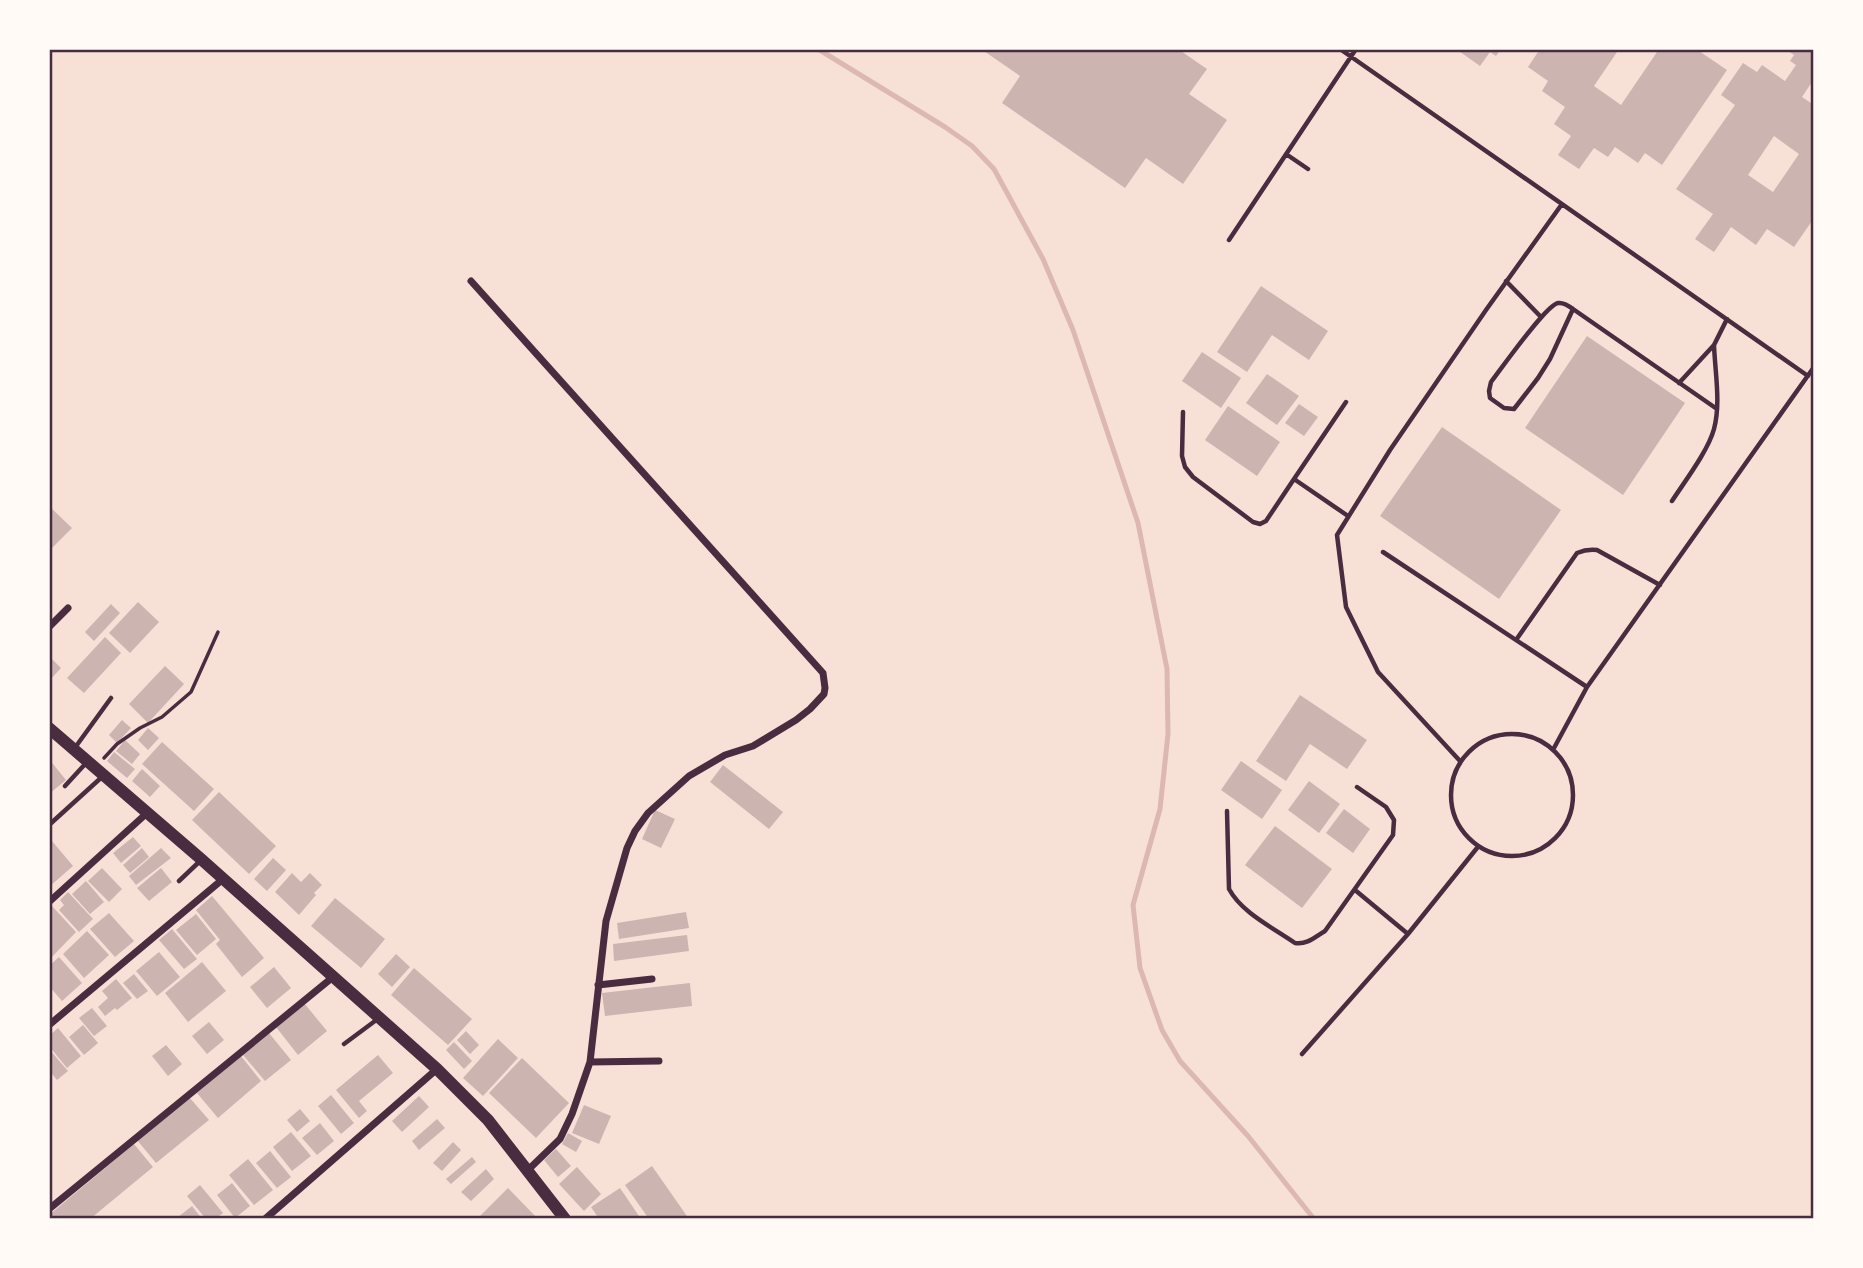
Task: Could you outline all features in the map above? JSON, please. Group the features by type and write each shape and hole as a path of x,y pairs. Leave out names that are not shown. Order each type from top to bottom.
{"main road":[{"path":"49,728 437,1069 488,1121 565,1219"}],"street":[{"path":"471,281 823,673 825,688 824,694 796,720 753,746 725,755 689,776 648,813 635,831 624,858 607,921 590,1062 572,1114 560,1139 528,1170"},
{"path":"49,627 68,608"},
{"path":"49,902 147,813"},
{"path":"49,1025 223,879"},
{"path":"49,1209 333,977"},
{"path":"598,985 652,979"},
{"path":"590,1062 659,1061"},
{"path":"265,1219 437,1069"}],"lane":[{"path":"1340,49 1808,376"},
{"path":"1229,240 1356,49"},
{"path":"1286,154 1308,169"},
{"path":"1460,761 1378,672 1346,607 1337,535 1390,450 1562,204"},
{"path":"1506,281 1541,317"},
{"path":"1573,309 1550,359 1514,409 1504,408 1490,398 1491,382 1541,317 1557,303 1563,303 1573,309 1717,409"},
{"path":"1679,383 1714,345 1727,319"},
{"path":"1672,501 1710,440 1715,426 1717,409 1714,345"},
{"path":"1554,748 1587,687 1814,367"},
{"path":"1183,412 1182,456 1185,467 1193,477 1253,522 1260,524 1266,522 1346,402"},
{"path":"1294,479 1348,516"},
{"path":"1516,640 1577,553 1587,549 1597,550 1660,585"},
{"path":"1383,552 1587,687"},
{"path":"74,750 111,698"},
{"path":"1522,733 1554,748 1573,780 1571,817 1548,847 1513,858 1477,848 1456,824 1450,792 1460,761 1487,738 1522,733"},
{"path":"65,786 95,768"},
{"path":"49,825 95,768"},
{"path":"1227,811 1228,889 1246,910 1295,943 1301,944 1325,931 1393,835 1394,820 1386,807 1357,787"},
{"path":"1302,1055 1408,934 1477,848"},
{"path":"179,881 201,859"},
{"path":"1355,890 1408,934"},
{"path":"344,1044 379,1017"}],"path":[{"path":"95,768 117,744 162,717 191,692 218,632"}],"building":[{"path":"981,49 1178,49 1207,69 1189,94 1227,120 1183,184 1146,158 1125,188 1002,103 1020,76"},
{"path":"1456,49 1501,49 1496,56 1490,52 1480,66"},
{"path":"1540,49 1619,49 1594,86 1621,105 1657,52 1653,49 1696,49 1727,70 1662,165 1645,153 1638,163 1615,147 1608,157 1594,148 1579,169 1558,155 1571,136 1554,124 1565,107 1542,91 1548,81 1528,67"},
{"path":"1785,49 1814,49 1814,79 1802,97 1814,105 1814,218 1794,247 1767,229 1756,245 1731,227 1714,252 1695,239 1713,214 1676,189 1735,105 1721,95 1743,63 1757,72 1762,65 1785,81 1796,65 1790,61 1794,55","holes":["1774,136 1799,154 1773,192 1748,175"]},
{"path":"1261,286 1328,331 1309,360 1272,335 1247,372 1217,352"},
{"path":"1587,336 1685,403 1623,495 1525,428"},
{"path":"1202,352 1241,378 1221,408 1182,381"},
{"path":"1267,374 1299,396 1277,425 1246,403"},
{"path":"1299,404 1318,417 1304,436 1285,423"},
{"path":"1228,406 1280,442 1257,476 1205,440"},
{"path":"1442,427 1561,510 1499,599 1380,516"},
{"path":"49,506 72,528 52,548 49,545"},
{"path":"138,602 159,622 130,653 109,633"},
{"path":"111,604 120,613 94,641 85,632"},
{"path":"105,637 121,653 84,693 67,678"},
{"path":"49,656 61,668 49,681"},
{"path":"165,666 184,684 148,723 129,704"},
{"path":"1300,695 1367,740 1347,769 1310,744 1286,781 1256,761"},
{"path":"122,720 131,728 117,743 109,735"},
{"path":"148,728 159,738 148,750 138,740"},
{"path":"125,740 140,754 132,764 116,751"},
{"path":"162,742 214,789 194,811 142,764"},
{"path":"114,752 135,769 127,778 107,761"},
{"path":"49,759 66,780 49,794"},
{"path":"1241,761 1282,790 1262,819 1221,790"},
{"path":"723,765 783,812 769,829 710,782"},
{"path":"142,769 160,786 150,797 132,781"},
{"path":"1309,781 1340,804 1319,833 1288,810"},
{"path":"219,792 276,846 249,874 192,820"},
{"path":"1344,809 1370,829 1353,853 1326,833"},
{"path":"655,810 675,819 661,848 642,839"},
{"path":"1275,826 1332,869 1302,908 1245,865"},
{"path":"133,837 141,846 121,863 113,853"},
{"path":"52,841 73,866 49,887 49,843"},
{"path":"142,848 149,857 130,873 123,865"},
{"path":"161,848 171,858 136,885 129,876"},
{"path":"273,858 286,870 267,891 254,879"},
{"path":"102,868 122,889 109,902 88,881"},
{"path":"161,868 172,882 149,901 137,888"},
{"path":"292,873 301,882 310,873 322,885 299,915 275,892"},
{"path":"86,881 104,902 90,914 72,894"},
{"path":"68,892 93,919 79,932 59,910 64,905 60,900"},
{"path":"212,896 264,958 242,977 216,944 220,940 196,910"},
{"path":"335,898 385,939 361,968 311,926"},
{"path":"52,906 76,932 49,960 49,908"},
{"path":"686,912 689,928 619,939 617,923"},
{"path":"109,913 134,941 115,957 90,929"},
{"path":"196,914 216,939 197,955 176,930"},
{"path":"172,929 197,959 184,969 159,940"},
{"path":"87,931 109,955 84,978 63,954"},
{"path":"687,935 689,951 614,961 613,944"},
{"path":"159,952 180,977 157,996 136,971"},
{"path":"396,954 410,967 392,987 378,974"},
{"path":"59,957 82,983 62,1001 49,986 49,966"},
{"path":"202,962 226,991 188,1022 165,993"},
{"path":"274,967 291,988 267,1008 250,987"},
{"path":"414,968 472,1019 448,1045 391,995"},
{"path":"134,974 148,991 137,999 123,983"},
{"path":"116,979 132,998 105,1016 98,1007 108,998 102,991"},
{"path":"690,983 692,1006 605,1016 602,993"},
{"path":"304,1003 327,1031 298,1055 276,1027"},
{"path":"92,1008 107,1026 94,1036 79,1018"},
{"path":"209,1022 224,1040 207,1054 192,1036"},
{"path":"83,1025 98,1043 84,1055 69,1037"},
{"path":"58,1028 81,1056 67,1068 49,1046 49,1036"},
{"path":"466,1031 479,1045 470,1054 457,1040"},
{"path":"269,1033 291,1060 265,1081 243,1055"},
{"path":"498,1039 518,1058 483,1096 463,1078"},
{"path":"454,1042 472,1061 464,1069 446,1050"},
{"path":"166,1045 182,1064 168,1076 152,1056"},
{"path":"49,1049 68,1071 57,1080 49,1070"},
{"path":"378,1055 393,1073 359,1101 367,1111 359,1118 336,1090"},
{"path":"241,1056 261,1081 218,1118 197,1093"},
{"path":"522,1058 569,1103 536,1138 489,1093"},
{"path":"331,1095 354,1123 341,1134 318,1106"},
{"path":"419,1096 429,1107 402,1132 392,1121"},
{"path":"189,1097 209,1120 156,1163 137,1140"},
{"path":"584,1105 611,1116 599,1144 572,1133"},
{"path":"300,1109 310,1121 297,1132 287,1120"},
{"path":"437,1119 445,1128 419,1150 412,1141"},
{"path":"320,1123 334,1141 317,1155 302,1138"},
{"path":"291,1132 311,1156 292,1171 273,1147"},
{"path":"568,1133 582,1141 576,1152 562,1144"},
{"path":"453,1142 461,1150 442,1171 433,1163"},
{"path":"134,1144 153,1167 90,1219 49,1219 49,1215"},
{"path":"556,1149 571,1166 558,1177 544,1160"},
{"path":"270,1151 291,1177 277,1188 256,1163"},
{"path":"472,1157 476,1162 451,1184 446,1179"},
{"path":"248,1159 273,1190 254,1205 229,1175"},
{"path":"652,1166 689,1219 649,1219 625,1185"},
{"path":"577,1167 601,1194 584,1211 559,1184"},
{"path":"486,1169 494,1179 471,1201 461,1192"},
{"path":"232,1183 250,1206 235,1218 217,1195"},
{"path":"200,1185 223,1213 215,1219 206,1219 187,1196"},
{"path":"508,1188 538,1219 477,1219"},
{"path":"620,1188 641,1219 599,1219 591,1207"},
{"path":"192,1206 202,1219 178,1217"}],"waterway":[{"path":"818,49 972,146 994,169 1043,259 1073,330 1138,523 1167,669 1168,734 1160,809 1133,905 1140,968 1162,1030 1180,1061 1248,1136 1314,1219"}]}
